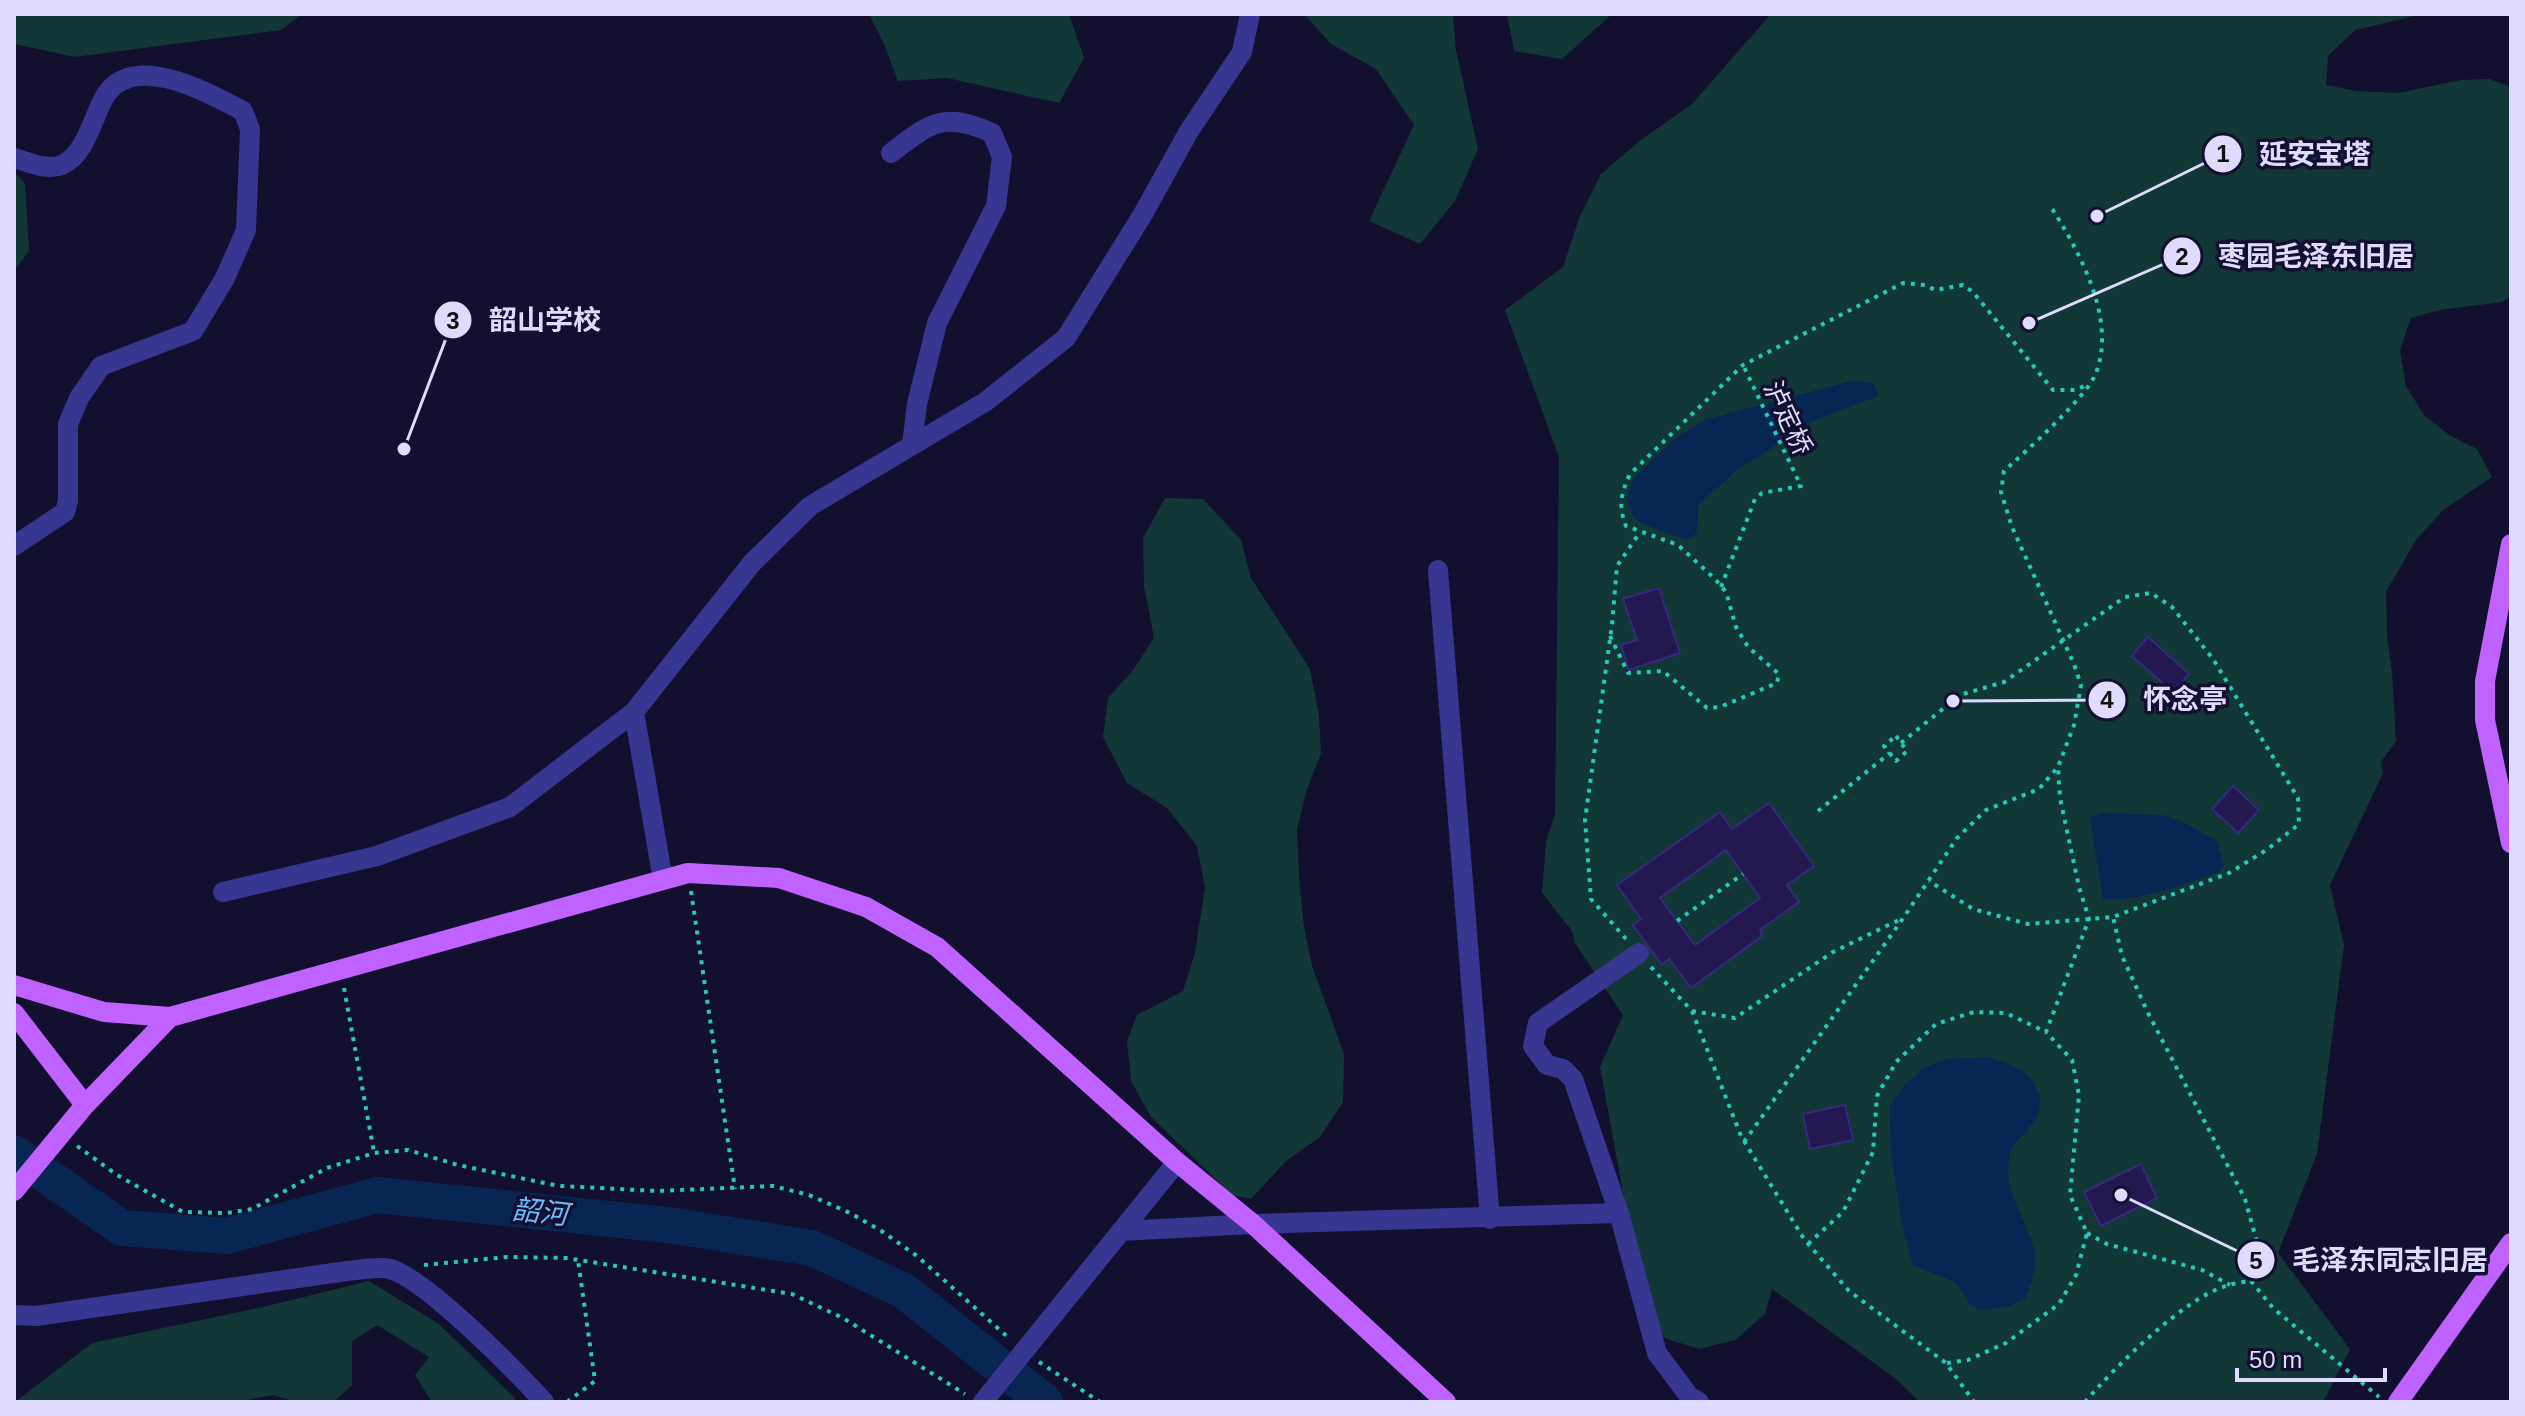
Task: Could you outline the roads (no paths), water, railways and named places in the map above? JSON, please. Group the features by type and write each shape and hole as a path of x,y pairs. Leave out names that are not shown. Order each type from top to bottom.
{"main road":[{"path":"2511,544 2485,681 2485,720 2511,843"},
{"path":"14,985 104,1012 170,1017 688,873 779,878 866,907 937,947 1177,1162 1253,1224 1446,1402"},
{"path":"14,1013 85,1105"},
{"path":"16,1188 85,1105 170,1017"},
{"path":"2398,1402 2511,1243"}],"street":[{"path":"223,892 377,856 510,807 634,712 752,563 810,506 985,402 1066,338 1143,214 1189,131 1242,52 1250,14"},
{"path":"14,158 49,167 64,164 88,137 105,95 126,78 164,76 211,94 243,111 250,129 246,230 225,278 193,331 101,366 79,398 68,424 68,501 65,512 14,546"},
{"path":"891,153 926,126 965,121 992,133 1002,157 996,206 937,323 917,404 912,445"},
{"path":"1438,570 1490,1219"},
{"path":"634,712 663,880"},
{"path":"1639,953 1538,1023 1533,1046 1547,1065 1563,1069 1573,1079 1619,1213 1657,1353 1689,1396 1699,1402"},
{"path":"982,1400 1177,1162"},
{"path":"1121,1231 1619,1213"},
{"path":"14,1315 36,1316 347,1271 388,1268 415,1282 447,1309 544,1402"}],"water":[{"path":"1852,381 1873,383 1879,396 1817,419 1736,471 1698,505 1697,533 1687,540 1640,523 1633,516 1628,493 1633,479 1676,438 1704,420"},
{"path":"2102,813 2162,815 2181,821 2217,841 2224,866 2219,872 2162,891 2132,898 2103,899 2090,818"},
{"path":"1987,1057 2016,1067 2028,1076 2037,1089 2040,1101 2036,1119 2013,1147 2008,1167 2012,1192 2034,1249 2035,1261 2026,1298 2007,1307 1979,1310 1969,1303 1955,1282 1913,1265 1902,1225 1891,1153 1889,1107 1905,1084 1926,1067 1946,1059"}],"waterway":[{"name":"韶河","path":"14,1153 122,1228 227,1236 377,1195 668,1225 812,1248 904,1291 1045,1402"}],"place":[{"name":"延安宝塔","path":"2097,216"},
{"name":"枣园毛泽东旧居","path":"2029,323"},
{"name":"韶山学校","path":"404,449"},
{"name":"怀念亭","path":"1953,701"},
{"name":"毛泽东同志旧居","path":"2121,1195"}]}
